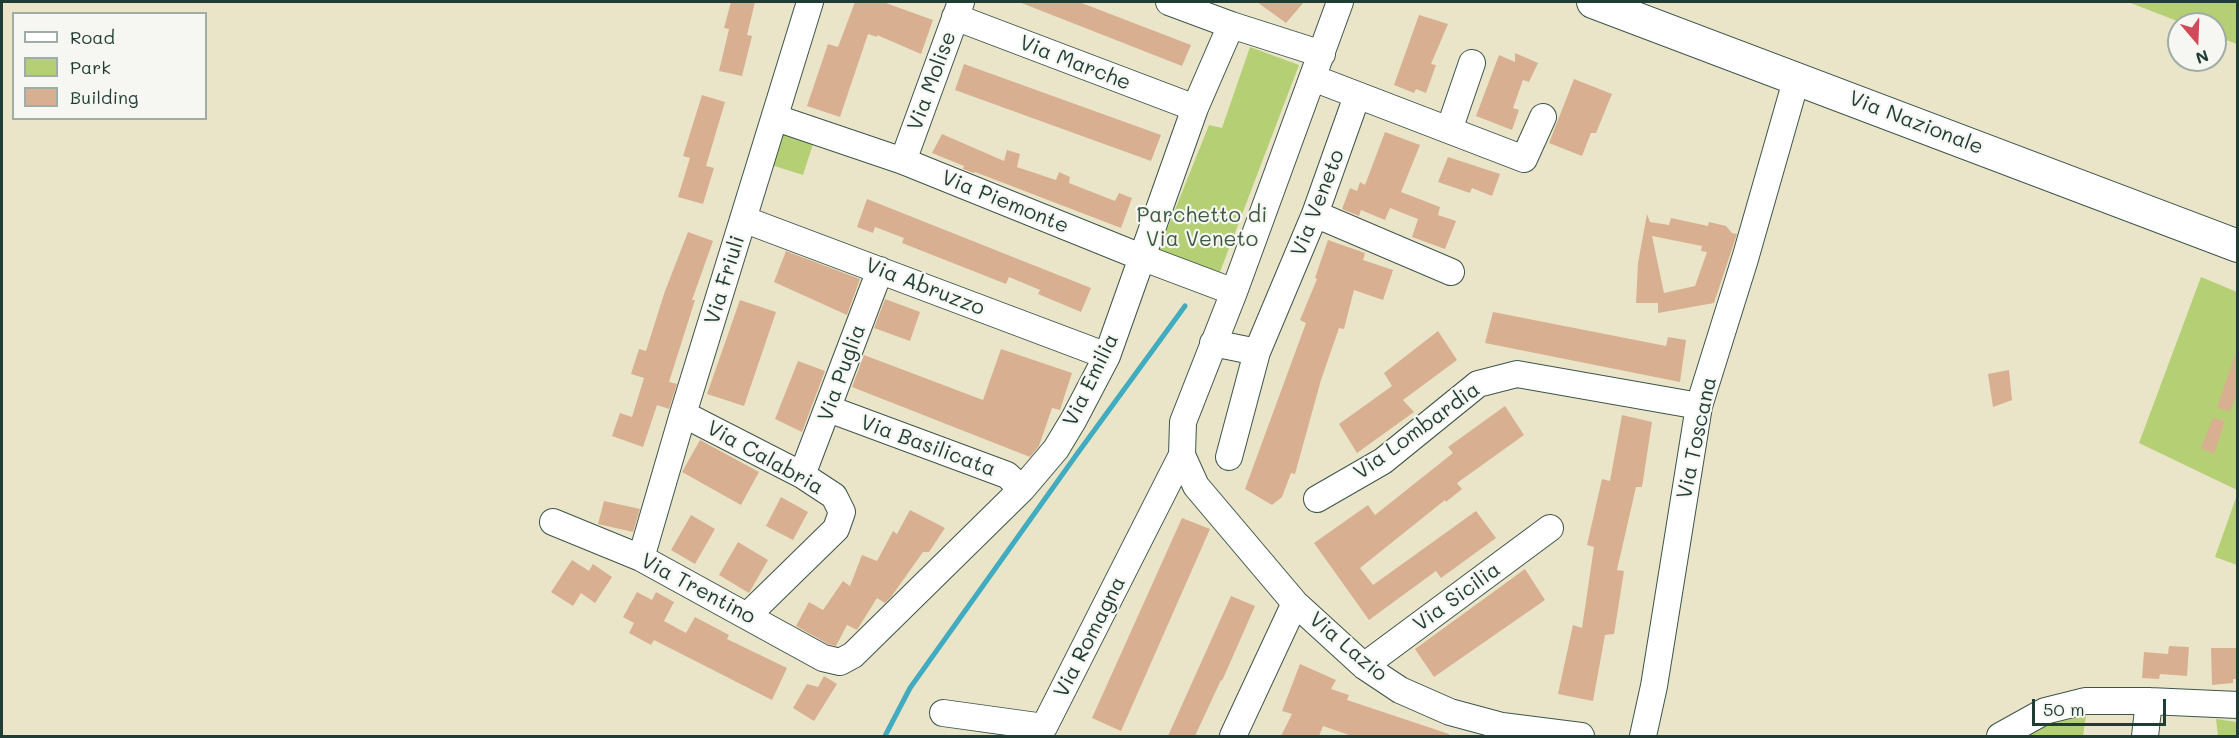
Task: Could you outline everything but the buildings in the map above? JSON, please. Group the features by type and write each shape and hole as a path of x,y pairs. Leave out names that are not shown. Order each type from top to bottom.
{"main road":[{"name":"Via Nazionale","path":"1593,2 1797,77 2238,246"}],"street":[{"name":"Via Friuli","path":"641,558 810,2"},
{"path":"1169,2 1230,25 1322,54"},
{"path":"1182,455 1183,422 1234,292 1340,2"},
{"name":"Via Marche","path":"958,9 1195,108"},
{"name":"Via Molise","path":"903,161 958,9"},
{"name":"Via Emilia","path":"840,662 852,655 1022,489 1056,449 1107,356 1195,108 1230,25"},
{"path":"1449,130 1472,63"},
{"name":"Via Toscana","path":"1643,736 1654,687 1699,406 1745,259 1797,77"},
{"path":"1313,78 1524,159 1543,117"},
{"name":"Via Veneto","path":"1228,457 1257,352 1315,214 1357,96"},
{"name":"Via Piemonte","path":"775,115 785,121 903,161 1234,292"},
{"path":"1315,214 1451,272"},
{"name":"Via Abruzzo","path":"744,219 1107,356"},
{"name":"Via Puglia","path":"802,475 880,270"},
{"path":"1213,343 1257,352"},
{"name":"Via Lombardia","path":"1317,499 1383,461 1478,384 1488,381 1517,374 1699,406"},
{"name":"Via Basilicata","path":"829,409 1007,475 1022,489"},
{"name":"Via Calabria","path":"683,414 802,475 834,496 842,512 836,529 748,615"},
{"name":"Via Lazio","path":"1182,455 1196,486 1295,603 1364,666 1400,690 1450,712 1502,726 1581,736"},
{"name":"Via Romagna","path":"943,713 1044,728 1182,455"},
{"name":"Via Trentino","path":"553,522 641,558 823,658 840,662"},
{"name":"Via Sicilia","path":"1364,666 1550,528"},
{"path":"1233,736 1295,603"},
{"path":"2000,736 2045,711 2085,701 2238,705"},
{"path":"2145,736 2149,701"}],"green space":[{"path":"2128,2 2237,2 2237,44 2227,40 2227,12 2167,12 2167,17"},
{"name":"Parchetto di Via Veneto","path":"1250,47 1299,65 1220,272 1158,252 1209,125 1222,128"},
{"path":"779,130 814,141 803,175 768,164"},
{"path":"2201,277 2237,292 2237,490 2139,443"},
{"path":"2237,495 2237,565 2215,557"},
{"path":"2086,715 2083,736 2026,736 2040,727"},
{"path":"2216,719 2237,722 2237,736 2218,736"}],"waterway":[{"path":"885,736 910,688 1185,306"}]}
